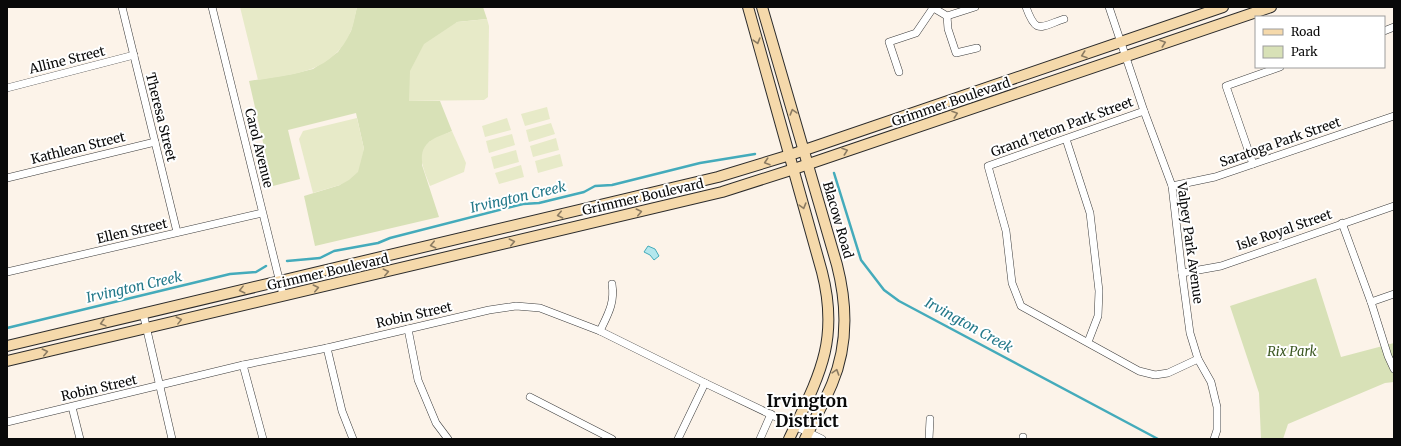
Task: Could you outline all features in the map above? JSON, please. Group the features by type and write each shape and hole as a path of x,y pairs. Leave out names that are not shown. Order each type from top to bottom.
{"main road":[{"path":"748,7 794,169 796,181 824,280 828,301 829,321 827,344 821,369 789,439"},
{"name":"Blacow Road","path":"762,7 804,149 839,273 844,297 845,322 842,349 835,375 806,436"},
{"name":"Grimmer Boulevard","path":"7,346 718,177 790,155 1224,7"},
{"name":"Grimmer Boulevard","path":"7,361 722,192 1271,7"}],"street":[{"name":"Theresa Street","path":"122,7 177,232"},
{"name":"Carol Avenue","path":"212,7 283,296"},
{"path":"899,72 889,42 916,33 932,8 947,16 975,7"},
{"path":"1026,7 1031,21 1036,26 1041,27 1064,19"},
{"name":"Valpey Park Avenue","path":"1109,7 1144,111 1172,186 1190,333 1198,359 1211,382 1217,407 1217,430 1214,439"},
{"path":"947,16 948,29 956,53 977,48"},
{"name":"Alline Street","path":"7,88 134,55"},
{"path":"1253,164 1226,86 1277,68"},
{"name":"Grand Teton Park Street","path":"1088,342 1021,306 1012,283 1006,232 988,166 1144,111"},
{"name":"Saratoga Park Street","path":"1172,186 1215,176 1394,116"},
{"path":"1066,139 1090,213 1099,291 1098,316 1088,342 1139,371 1155,375 1168,373 1198,359"},
{"name":"Kathlean Street","path":"7,178 155,142"},
{"name":"Isle Royal Street","path":"1182,273 1221,266 1394,206"},
{"name":"Ellen Street","path":"7,272 262,213"},
{"path":"1342,223 1371,302 1388,356 1394,369"},
{"path":"600,331 610,310 614,295 612,284"},
{"path":"1371,302 1394,294"},
{"name":"Robin Street","path":"7,422 243,365 327,348 489,310 516,306 540,308 600,331 795,426 806,436 822,439"},
{"path":"143,313 172,439"},
{"path":"408,329 418,380 436,423 448,439"},
{"path":"327,348 342,410 353,439"},
{"path":"243,365 263,439"},
{"path":"678,439 705,383"},
{"path":"530,397 612,439"},
{"path":"72,406 80,439"},
{"path":"760,439 771,414"},
{"path":"930,419 930,439"}],"green space":[{"path":"240,7 357,7 351,31 343,45 324,63 299,73 258,80"},
{"path":"357,7 483,7 487,19 457,22 409,101 440,101 452,131 429,142 422,165 439,217 315,246 304,196 340,185 364,149 356,113 288,130 300,179 273,186 249,81 313,69 338,52 351,31"},
{"path":"487,19 489,26 488,97 484,100 409,101 410,71 424,44 457,22"},
{"path":"547,107 550,119 525,126 521,114"},
{"path":"357,118 364,149 358,172 349,180 340,185 313,193 299,139 303,131"},
{"path":"507,118 511,130 485,137 482,126"},
{"path":"551,123 555,134 529,142 526,130"},
{"path":"452,131 466,163 464,172 430,186 422,163 425,147 431,140"},
{"path":"512,134 515,145 489,153 486,141"},
{"path":"556,138 559,150 533,157 530,146"},
{"path":"516,150 519,162 494,169 491,157"},
{"path":"560,154 563,166 538,173 535,161"},
{"path":"521,165 524,177 499,184 495,173"},
{"name":"Rix Park","path":"1316,278 1341,357 1394,343 1394,382 1385,383 1288,424 1283,439 1261,439 1259,393 1230,306"}],"water":[{"path":"648,246 655,249 659,256 654,260 650,255 644,252"}],"waterway":[{"name":"Irvington Creek","path":"287,261 320,258 334,251 378,243 390,238 523,204 539,203 584,192 595,186 612,185 700,163 755,154"},
{"name":"Irvington Creek","path":"834,173 861,260 884,290 899,301 1158,439"},
{"name":"Irvington Creek","path":"7,328 230,274 256,272 266,266"}],"district":[{"name":"Irvington District","path":"807,411"}]}
